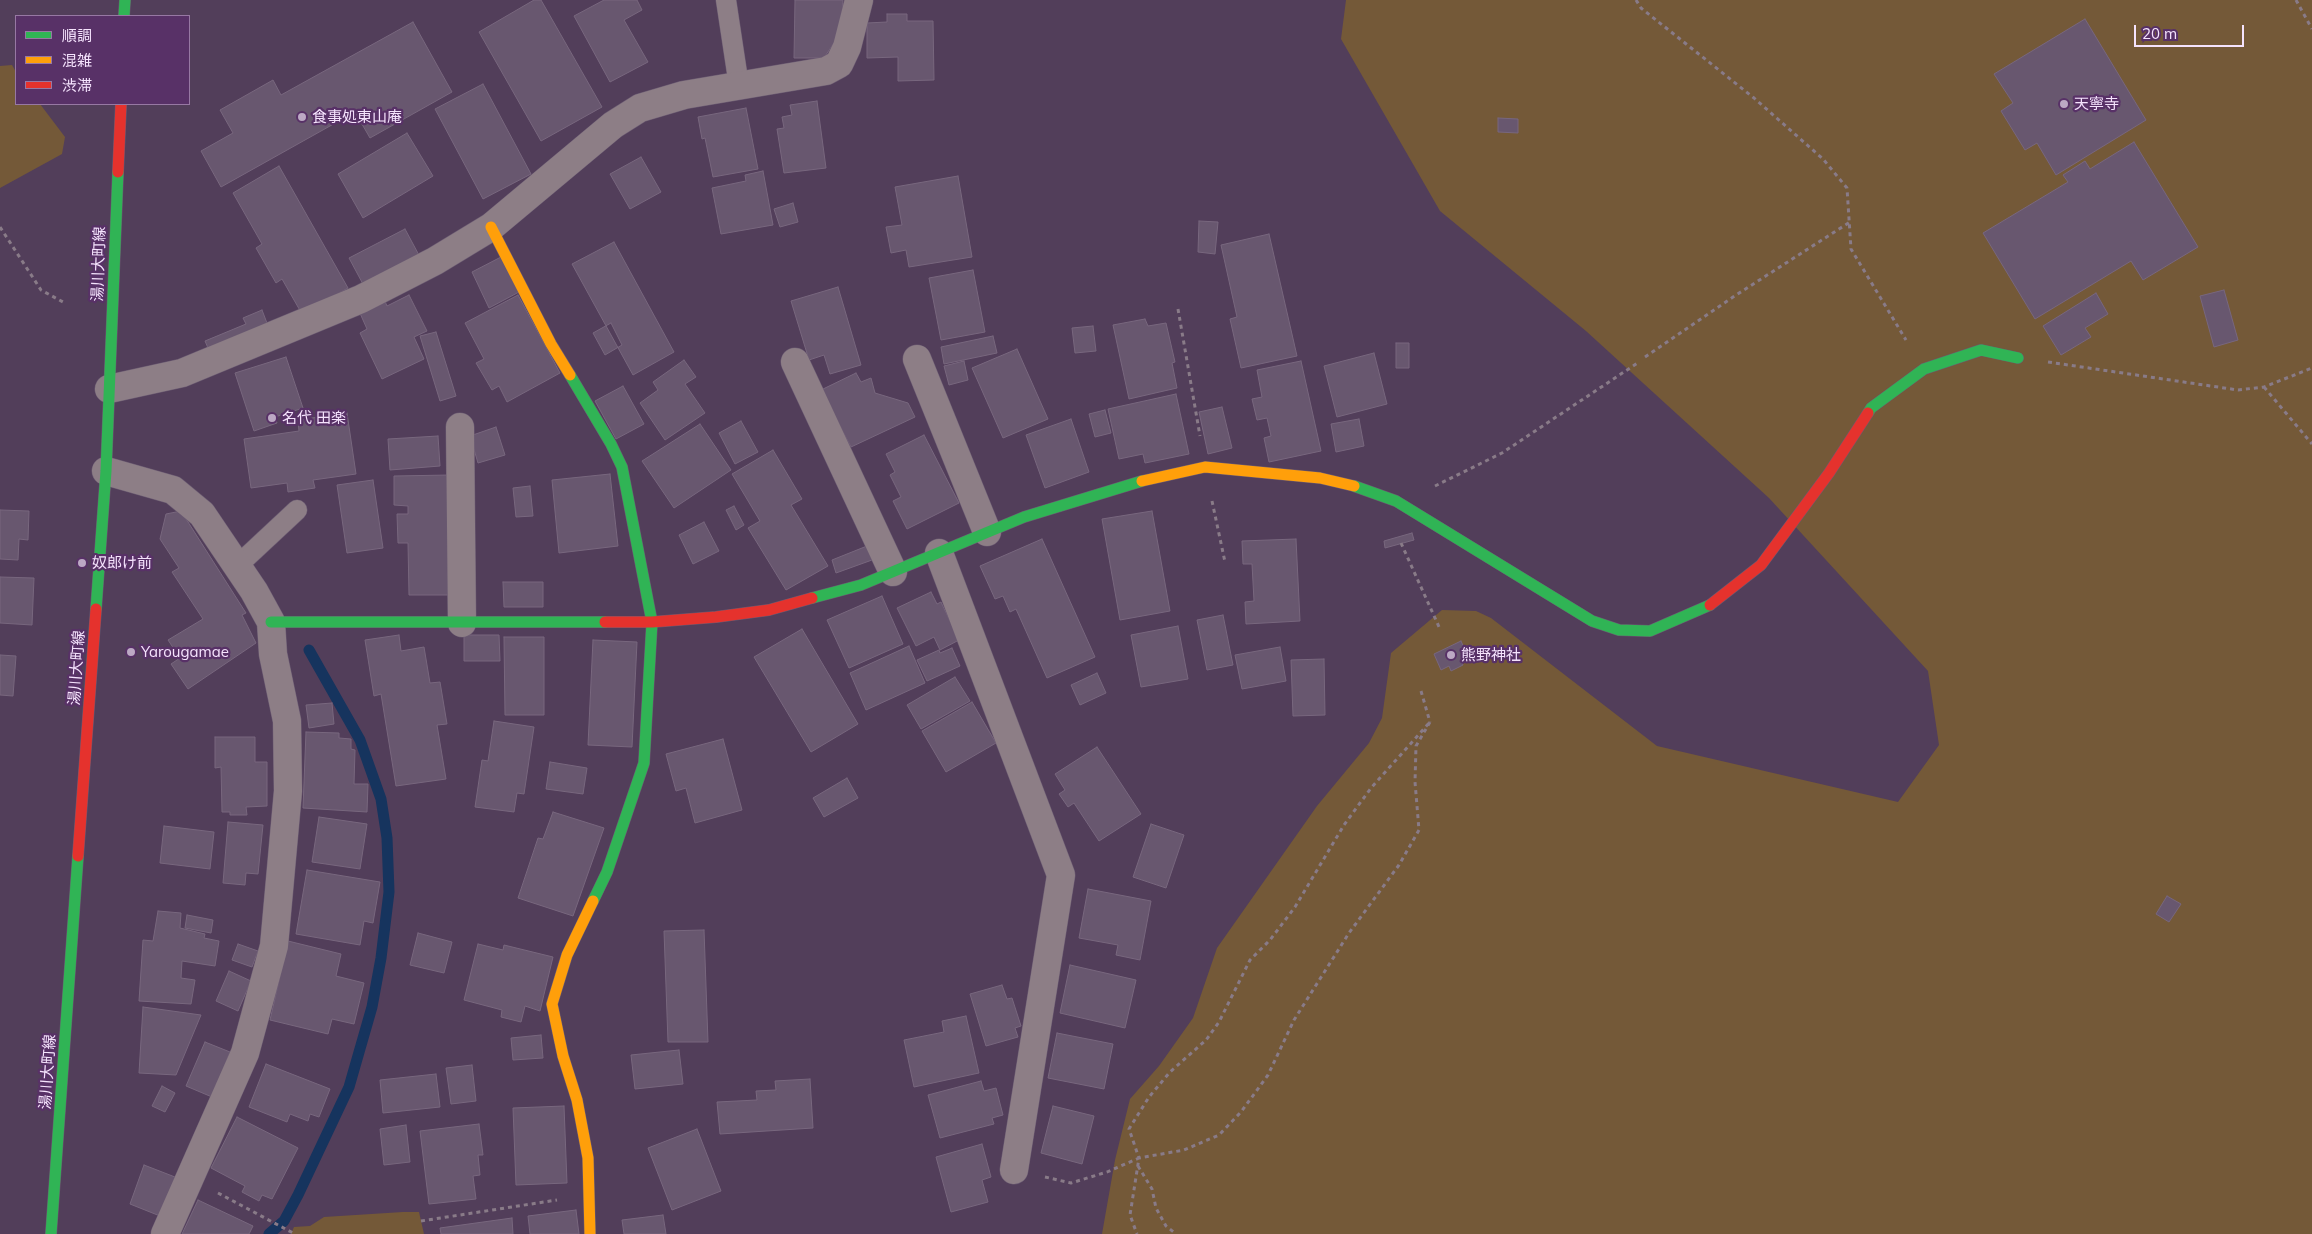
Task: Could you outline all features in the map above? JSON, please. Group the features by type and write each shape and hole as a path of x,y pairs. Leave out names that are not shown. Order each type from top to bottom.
{"street":[{"path":"124,15 125,0"},
{"path":"109,389 182,373 268,340 361,299 435,261 491,227 613,125 640,108 684,95 826,71 839,64 847,47 859,0"},
{"name":"湯川大町線","path":"51,1234 106,471 121,105"},
{"path":"491,227 551,344 611,444 622,467 652,622 644,763 607,872 567,955 552,1004 563,1056 577,1100 588,1158 590,1234"},
{"path":"270,622 652,622 716,617 769,610 861,585 1024,517 1128,484 1205,467 1320,478 1354,486 1396,501 1592,621 1619,630 1650,631 1709,606 1761,565 1829,473 1871,408 1924,369 1981,350 2018,358"},
{"path":"917,359 987,532"},
{"path":"795,362 893,572"},
{"path":"460,427 462,623"},
{"path":"106,471 173,490 202,514 254,591 270,622 273,654 287,722 288,791 274,946 245,1053 165,1234"},
{"path":"938,553 1061,876 1014,1170"}],"lane":[{"path":"726,0 740,86"},
{"path":"237,566 297,510"}],"path":[{"path":"1636,0 1641,8 1754,98 1823,159 1848,188 1851,249 1924,369"},
{"path":"2296,0 2312,29"},
{"path":"1645,357 1850,222"},
{"path":"0,227 41,290 63,302"},
{"path":"2018,358 2238,390 2264,387 2312,368"},
{"path":"1396,501 1455,477 1502,452 1639,362"},
{"path":"2264,387 2312,444"},
{"path":"1399,539 1440,629"},
{"path":"1014,1170 1071,1182 1107,1172 1139,1158 1184,1150 1219,1135 1240,1112 1268,1075 1294,1020 1349,932 1399,865 1419,830 1415,782 1416,746 1430,722 1421,692"},
{"path":"1137,1234 1130,1215 1139,1158 1129,1129 1150,1096 1170,1072 1206,1040 1219,1022 1250,960 1270,940 1295,907 1344,825 1370,788 1430,722"},
{"path":"1138,1166 1152,1189 1156,1208 1166,1226 1176,1234"},
{"path":"191,1178 295,1234"},
{"path":"421,1221 589,1194"}],"shaded area":[{"path":"1346,0 2312,0 2312,1234 1102,1234 1115,1160 1130,1099 1159,1066 1193,1018 1217,948 1317,806 1369,743 1382,718 1391,653 1442,610 1476,611 1491,618 1657,746 1898,802 1939,745 1928,671 1769,498 1586,331 1440,211 1341,39"},
{"path":"12,65 15,70 15,105 41,105 65,137 62,154 0,188 0,66"},
{"path":"419,1212 424,1234 291,1234 294,1227 310,1226 324,1217"}],"building":[{"path":"534,0 541,0 602,107 541,141 479,32"},
{"path":"604,0 637,0 642,10 624,20 648,62 610,82 574,16"},
{"path":"795,0 843,0 841,32 824,58 794,58"},
{"path":"887,14 907,14 907,21 933,21 934,80 898,81 898,57 867,58 867,23 887,22"},
{"path":"2085,19 2146,120 2056,175 2037,143 2025,150 2001,111 2013,103 1994,74"},
{"path":"413,22 452,92 370,138 355,112 221,187 201,151 233,133 220,110 273,80 281,95"},
{"path":"483,84 531,174 483,199 435,109"},
{"path":"817,101 826,168 784,173 777,129 784,128 782,117 792,115 790,105"},
{"path":"746,108 758,169 713,177 705,138 702,139 698,117"},
{"path":"1498,118 1518,119 1518,133 1498,132"},
{"path":"407,133 433,176 363,218 338,174"},
{"path":"2134,142 2198,247 2143,280 2131,261 2035,319 1983,233 2068,182 2063,175 2085,161 2090,169"},
{"path":"641,157 661,192 630,209 610,174"},
{"path":"279,166 348,288 302,314 282,279 276,283 256,248 262,244 233,193"},
{"path":"763,171 773,225 721,234 712,188 746,181 745,175"},
{"path":"958,176 972,257 909,267 906,250 891,253 886,227 902,225 895,187"},
{"path":"793,203 798,222 780,227 774,209"},
{"path":"1199,221 1218,222 1215,254 1198,252"},
{"path":"405,229 420,257 364,286 349,258"},
{"path":"1269,234 1297,356 1241,368 1230,319 1237,317 1221,245"},
{"path":"614,242 674,352 633,375 572,264"},
{"path":"501,257 519,292 489,308 472,272"},
{"path":"973,270 985,332 941,340 929,278"},
{"path":"838,287 861,365 830,374 824,355 809,360 791,301"},
{"path":"2224,290 2238,340 2214,347 2200,296"},
{"path":"2096,293 2108,314 2085,328 2091,337 2061,355 2043,326"},
{"path":"409,295 427,331 414,337 424,359 382,379 360,333 367,329 359,311 384,299 387,306"},
{"path":"518,295 560,373 507,402 499,386 492,390 476,363 484,359 465,323"},
{"path":"262,310 270,331 211,355 205,341 246,324 243,318"},
{"path":"1145,319 1148,326 1166,323 1175,362 1172,363 1177,388 1129,399 1113,325"},
{"path":"611,323 622,345 605,355 593,333"},
{"path":"1093,326 1096,351 1075,353 1072,328"},
{"path":"436,332 456,396 440,401 420,336"},
{"path":"993,336 997,353 944,364 941,347"},
{"path":"1396,343 1409,343 1409,368 1396,368"},
{"path":"1017,349 1048,419 1003,438 972,368"},
{"path":"1374,353 1387,404 1337,417 1324,366"},
{"path":"286,357 303,408 275,417 277,423 254,431 235,373"},
{"path":"684,360 696,377 685,384 705,413 665,440 640,403 658,390 653,382"},
{"path":"964,361 968,380 949,385 944,366"},
{"path":"1301,361 1321,451 1269,462 1264,438 1271,436 1267,418 1257,420 1252,399 1262,397 1257,370"},
{"path":"856,373 861,382 871,378 875,393 908,403 915,417 851,447 821,390"},
{"path":"623,386 644,424 616,439 595,401"},
{"path":"1176,394 1189,454 1145,463 1143,454 1119,459 1108,409"},
{"path":"1222,407 1232,448 1208,454 1199,412"},
{"path":"1105,410 1111,433 1095,437 1089,414"},
{"path":"347,413 356,474 313,480 315,488 288,492 287,483 251,488 244,439 299,431 298,420"},
{"path":"1071,419 1089,472 1045,488 1026,435"},
{"path":"1359,419 1364,446 1336,452 1331,424"},
{"path":"741,421 758,452 735,464 719,433"},
{"path":"700,424 731,470 674,508 642,461"},
{"path":"496,427 505,455 478,463 470,436"},
{"path":"924,435 959,503 907,529 893,501 901,497 890,475 895,472 886,454"},
{"path":"438,436 440,466 390,470 388,439"},
{"path":"773,450 802,499 791,505 828,566 786,590 748,528 760,521 732,474"},
{"path":"610,474 618,546 559,553 552,480"},
{"path":"450,475 451,595 409,595 408,543 398,543 397,514 408,514 408,506 394,505 394,476"},
{"path":"373,480 383,548 347,553 337,485"},
{"path":"530,486 533,516 516,517 513,488"},
{"path":"734,506 744,525 736,530 726,510"},
{"path":"0,510 29,511 28,540 19,539 18,560 0,559"},
{"path":"181,511 246,613 242,615 256,643 188,689 171,664 180,658 168,640 203,619 172,572 179,568 160,539 166,514"},
{"path":"1152,511 1170,611 1120,620 1102,519"},
{"path":"704,522 719,551 693,564 679,535"},
{"path":"1412,533 1414,540 1385,548 1384,541"},
{"path":"1042,539 1095,657 1047,678 1016,609 1010,612 1003,596 995,599 980,566"},
{"path":"1296,539 1300,621 1246,624 1245,602 1254,601 1252,564 1243,564 1242,541"},
{"path":"867,546 872,560 836,573 832,560"},
{"path":"0,577 34,578 32,625 0,623"},
{"path":"503,582 543,582 543,607 504,607"},
{"path":"931,592 937,604 941,602 959,640 940,650 934,637 916,646 897,608"},
{"path":"882,596 903,644 849,668 827,620"},
{"path":"1223,615 1233,665 1207,670 1197,620"},
{"path":"1178,626 1188,679 1141,687 1131,635"},
{"path":"802,629 858,724 811,752 754,657"},
{"path":"399,635 401,651 424,647 430,683 440,682 447,724 437,725 446,779 396,786 381,694 374,696 365,640"},
{"path":"464,635 499,635 500,661 464,661"},
{"path":"504,637 544,637 544,715 505,715"},
{"path":"593,640 637,642 632,747 588,745"},
{"name":"熊野神社","path":"1461,641 1468,657 1461,660 1463,665 1451,671 1449,666 1441,670 1434,654"},
{"path":"909,646 925,683 866,710 850,673"},
{"path":"1280,647 1286,681 1242,689 1235,655"},
{"path":"952,648 960,666 927,681 917,660 939,650 940,653"},
{"path":"0,655 16,656 13,696 0,695"},
{"path":"1324,659 1325,715 1293,716 1291,660"},
{"path":"1097,673 1106,693 1080,705 1071,685"},
{"path":"955,677 970,701 921,729 907,705"},
{"path":"972,702 996,743 946,772 922,731"},
{"path":"332,703 334,724 309,728 306,705"},
{"path":"494,721 534,727 524,794 517,793 514,812 475,807 482,760 488,761"},
{"path":"306,732 339,733 339,738 351,739 351,749 355,750 354,784 368,784 367,812 303,808"},
{"path":"215,737 255,737 255,762 267,762 267,806 246,807 247,815 230,815 230,812 222,812 221,767 215,768"},
{"path":"723,739 742,810 695,823 686,788 676,791 666,754"},
{"path":"1097,747 1141,814 1099,841 1074,803 1068,807 1059,794 1065,790 1055,774"},
{"path":"550,762 587,768 583,794 546,789"},
{"path":"847,778 858,798 824,817 813,798"},
{"path":"553,812 604,828 573,916 518,898 538,838 543,839"},
{"path":"319,817 367,824 360,869 312,862"},
{"path":"228,822 263,825 258,874 246,873 245,885 223,883"},
{"path":"1151,824 1184,835 1166,888 1133,877"},
{"path":"164,826 214,832 210,869 160,863"},
{"path":"307,870 380,882 373,923 364,921 360,945 296,934"},
{"path":"1088,889 1151,901 1140,960 1116,955 1118,945 1079,938"},
{"path":"2167,896 2181,904 2169,922 2156,914"},
{"path":"158,911 181,913 180,928 205,934 204,938 219,941 215,966 182,961 181,978 195,980 191,1004 139,1001 143,940 153,941"},
{"path":"187,915 213,920 211,933 185,928"},
{"path":"704,930 708,1042 668,1042 664,931"},
{"path":"418,933 452,942 444,973 410,965"},
{"path":"288,941 341,954 336,976 364,983 354,1024 332,1019 328,1034 270,1020"},
{"path":"238,944 258,951 252,967 232,960"},
{"path":"478,944 503,950 504,945 553,957 540,1011 525,1006 521,1022 501,1017 502,1010 464,1000"},
{"path":"1070,965 1136,980 1125,1028 1060,1013"},
{"path":"229,971 251,981 238,1011 216,1001"},
{"path":"1002,985 1007,999 1012,998 1021,1026 1015,1028 1018,1037 986,1046 970,994"},
{"path":"143,1007 201,1015 176,1075 139,1073"},
{"path":"966,1016 979,1073 914,1087 904,1040 944,1032 942,1021"},
{"path":"1057,1033 1113,1044 1104,1089 1048,1078"},
{"path":"541,1035 543,1058 513,1060 511,1038"},
{"path":"205,1042 230,1052 212,1097 186,1086"},
{"path":"679,1050 683,1084 635,1089 631,1055"},
{"path":"266,1064 330,1089 319,1117 310,1114 308,1121 290,1114 287,1122 249,1107"},
{"path":"472,1065 476,1101 451,1104 446,1068"},
{"path":"436,1074 440,1107 383,1113 380,1080"},
{"path":"810,1079 813,1128 720,1134 717,1102 757,1100 756,1091 776,1090 775,1081"},
{"path":"981,1081 984,1091 996,1088 1003,1115 992,1118 994,1124 940,1138 928,1095"},
{"path":"162,1086 175,1093 165,1112 152,1106"},
{"path":"564,1106 567,1183 516,1185 513,1108"},
{"path":"1053,1106 1094,1116 1082,1164 1041,1153"},
{"path":"237,1117 298,1148 272,1199 262,1195 259,1201 242,1192 245,1186 211,1168"},
{"path":"479,1124 483,1155 478,1155 480,1175 473,1176 476,1199 429,1204 420,1131"},
{"path":"406,1125 410,1162 384,1165 380,1129"},
{"path":"697,1129 721,1191 672,1210 648,1148"},
{"path":"982,1144 991,1177 982,1180 988,1202 951,1212 936,1157"},
{"path":"144,1165 175,1177 160,1216 130,1204"},
{"path":"198,1200 253,1226 249,1234 182,1234"},
{"path":"576,1210 579,1234 530,1234 528,1216"},
{"path":"663,1215 666,1234 624,1234 622,1220"},
{"path":"512,1218 513,1234 441,1234 440,1228"}],"waterway":[{"path":"269,1234 284,1221 349,1087 372,1007 381,958 389,892 387,838 381,799 360,740 309,650"}],"traffic: fast":[{"path":"124,15 125,0"},
{"path":"96,609 106,471 118,172"},
{"path":"1868,413 1871,408 1924,369 1981,350 2018,358"},
{"path":"570,375 611,444 622,467 652,622 644,763 607,872 593,901"},
{"path":"812,598 861,585 1024,517 1142,481"},
{"path":"1354,486 1396,501 1592,621 1619,630 1650,631 1710,605"},
{"path":"271,622 605,622"},
{"path":"51,1234 78,856"}],"traffic: slow":[{"path":"491,227 551,344 570,375"},
{"path":"1142,481 1205,467 1320,478 1354,486"},
{"path":"590,1234 588,1158 577,1100 563,1056 552,1004 567,955 593,901"}],"traffic: jam":[{"path":"118,172 121,105"},
{"path":"1710,605 1761,565 1829,473 1868,413"},
{"path":"605,622 652,622 716,617 769,610 812,598"},
{"path":"78,856 96,609"}],"place":[{"name":"天寧寺","path":"2064,104"},
{"name":"食事処東山庵","path":"302,117"},
{"name":"名代 田楽","path":"272,418"},
{"name":"奴郎け前","path":"82,563"},
{"name":"Yarougamae","path":"131,652"},
{"name":"熊野神社","path":"1451,655"}]}
